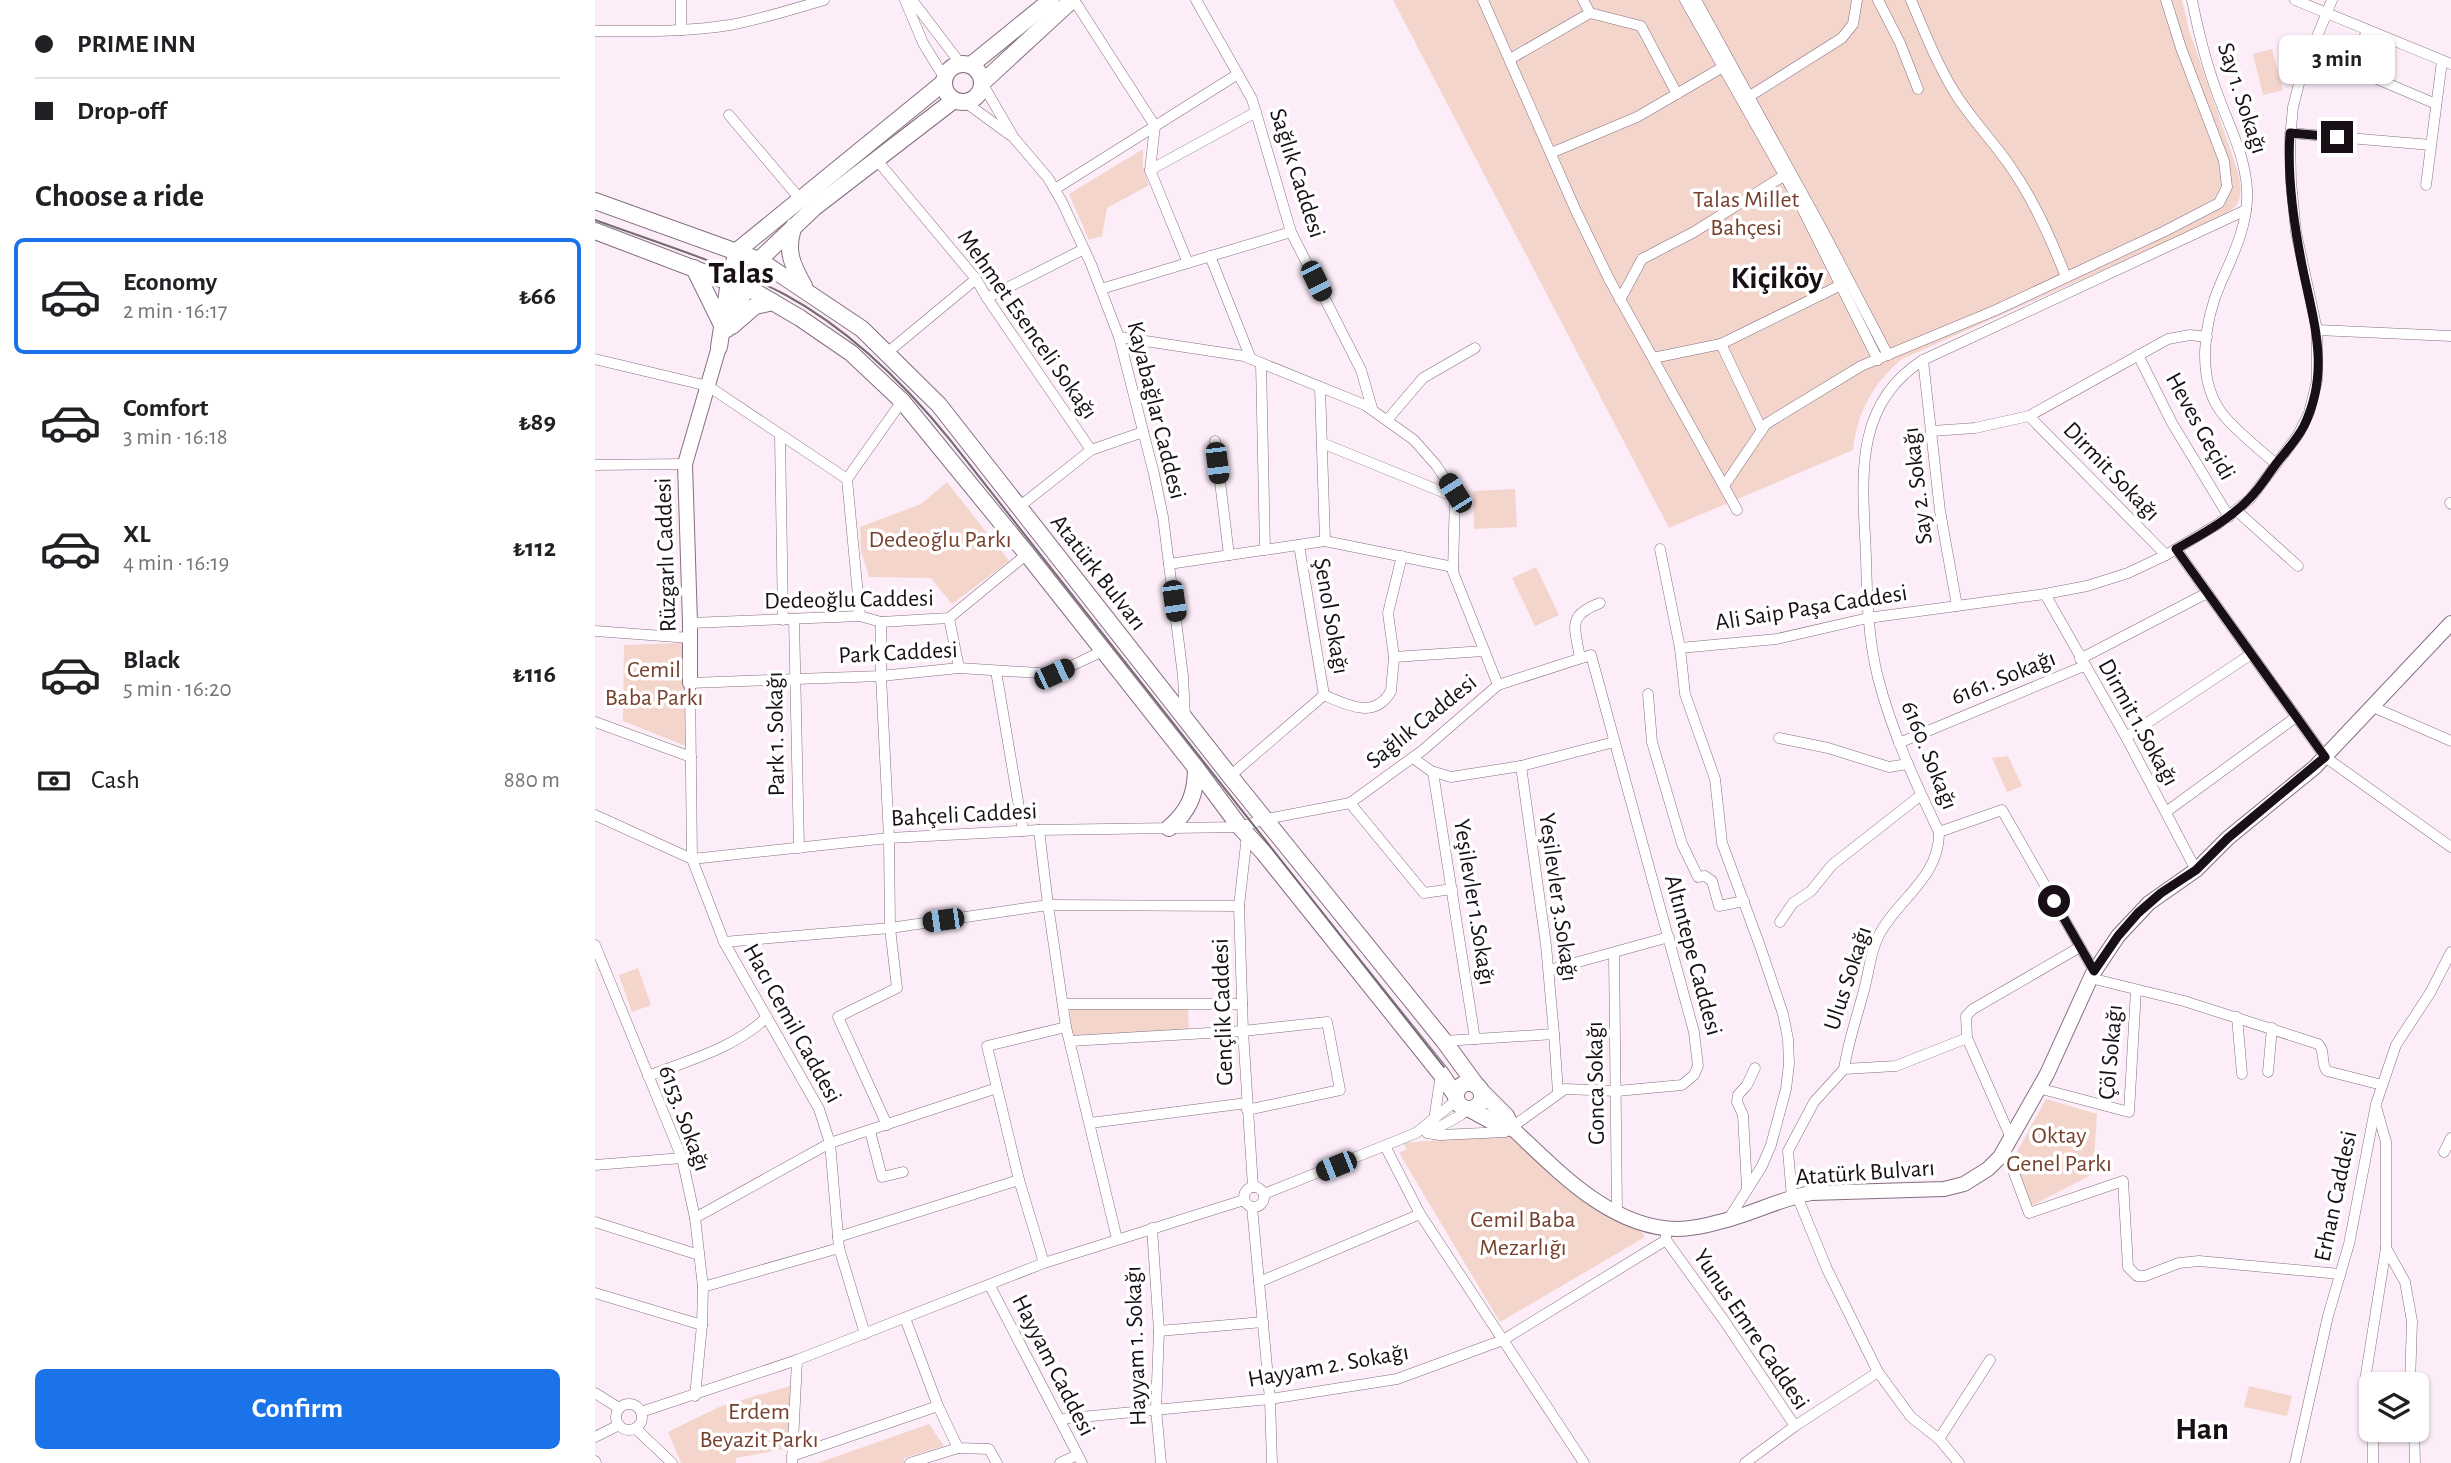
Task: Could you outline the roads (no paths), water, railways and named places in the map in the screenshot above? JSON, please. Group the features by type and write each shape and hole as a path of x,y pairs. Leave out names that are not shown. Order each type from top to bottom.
{"main road":[{"path":"737,251 944,80 950,68 965,64 1051,0"},
{"path":"759,260 795,225 876,159 960,101 975,97 982,83 1073,0"},
{"path":"965,64 979,72 982,83"},
{"path":"944,80 946,93 960,101"},
{"name":"Atatürk Bulvarı","path":"595,201 759,260 862,328 888,352 939,405 1230,776 1513,1128 1565,1178 1617,1212 1666,1234 1728,1220 1795,1197 1820,1192 1918,1192 1955,1187 1988,1169 2008,1144 2092,975 2113,942 2138,913 2161,893 2196,870 2228,838 2325,757 2451,623"},
{"path":"708,240 739,236 782,214"},
{"path":"795,225 789,250 791,264 807,292"},
{"name":"Atatürk Bulvarı","path":"595,231 747,287 851,353 902,401 1027,554 1462,1103 1501,1126 1513,1128"},
{"name":"Rüzgarlı Caddesi","path":"725,328 729,282 737,251"},
{"name":"Rüzgarlı Caddesi","path":"690,683 685,464 725,328 759,260"},
{"path":"694,268 725,328 755,306 773,302"},
{"path":"1169,828 1182,817 1191,802 1196,785 1196,768"},
{"path":"1469,1083 1479,1088 1480,1103 1462,1103 1457,1089 1462,1084 1469,1083"}],"street":[{"path":"681,0 681,30"},
{"path":"595,31 681,30 750,21 824,0"},
{"path":"905,0 923,43 944,80"},
{"path":"912,0 965,64"},
{"path":"1073,0 1154,126 1150,170 1188,263"},
{"name":"Sağlık Caddesi","path":"1196,0 1252,99 1291,232 1361,370 1372,408"},
{"path":"1483,0 1620,300 1737,510"},
{"path":"1583,0 1590,13"},
{"path":"1685,0 1785,175 1841,285 1883,358"},
{"path":"1696,0 1823,231 1883,358"},
{"path":"1750,96 1842,38 1853,24 1857,0"},
{"path":"1878,0 1901,43 1917,89"},
{"path":"1912,0 1946,78 1963,106 2017,177 2049,236 2066,277"},
{"path":"1724,486 1766,424 1861,366 2066,277 2219,203 2226,191 2224,161 2181,48 2166,0"},
{"name":"Say 1. Sokağı","path":"2192,0 2208,67 2244,167 2247,189 2246,210 2234,256 2213,304 2207,337 2208,377 2225,417 2276,464"},
{"path":"2295,0 2446,62 2436,104 2426,185"},
{"name":"Ali Saip Paşa Caddesi","path":"1680,648 1777,639 1868,614 2045,594 2108,580 2176,549 2233,514 2260,488 2298,435 2312,403 2318,370 2317,330 2296,232 2290,133 2301,76 2332,0"},
{"path":"1510,59 1590,13 1641,26 1677,94"},
{"path":"2367,30 2355,63 2358,71 2436,104"},
{"path":"1551,153 1637,117 1724,67"},
{"path":"1055,189 1238,74"},
{"name":"Kayabağlar Caddesi","path":"982,83 1014,138 1055,189 1084,249 1119,337 1159,497 1183,676 1185,718"},
{"name":"Kayabağlar Caddesi","path":"960,101 1014,138"},
{"path":"1150,170 1256,112"},
{"path":"729,115 800,199"},
{"path":"2290,133 2431,145"},
{"name":"Mehmet Esenceli Sokağı","path":"876,159 976,279 1091,450"},
{"path":"1620,300 1642,259 1694,232 1785,175"},
{"name":"6160. Sokağı","path":"2092,975 2080,947 2002,810 1939,832 1907,764 1876,670 1868,614 1863,478 1867,441 1878,407 1888,391 1903,374 1923,360 2246,210"},
{"path":"1101,289 1291,232"},
{"path":"987,298 1084,249"},
{"path":"1210,256 1256,361 1265,550"},
{"path":"888,352 976,279"},
{"path":"1653,358 1721,345 1841,285"},
{"path":"2317,330 2451,337"},
{"path":"1119,337 1256,361 1372,408 1426,452 1446,478 1455,497"},
{"path":"1932,431 1975,428 2029,416 2175,337 2207,337"},
{"path":"1721,345 1762,430"},
{"path":"1388,419 1423,378 1475,348"},
{"name":"Heves Geçidi","path":"2139,355 2184,444 2233,514 2298,566"},
{"path":"595,359 708,386 847,479"},
{"name":"Say 2. Sokağı","path":"1923,360 1940,511 1957,606"},
{"path":"1320,387 1325,541"},
{"path":"860,616 847,479 902,401"},
{"name":"Dirmit Sokağı","path":"2029,416 2165,555"},
{"path":"1019,507 1091,450 1143,432"},
{"name":"Park 1. Sokağı","path":"779,436 789,620 795,679 799,848"},
{"path":"1215,440 1229,555"},
{"path":"1322,443 1455,497"},
{"path":"595,466 685,464"},
{"name":"Sağlık Caddesi","path":"1244,831 1266,818 1350,803 1413,758 1498,685 1453,572 1455,497"},
{"path":"1169,564 1325,541 1453,567"},
{"name":"Şenol Sokağı","path":"1299,545 1324,695"},
{"path":"1660,549 1680,648 1685,694 1713,769 1722,843 1783,1013 1789,1052 1786,1089 1778,1124 1762,1166 1728,1220"},
{"name":"Dirmit Sokağı","path":"2176,549 2325,757 2451,847"},
{"name":"Dedeoğlu Caddesi","path":"595,631 690,631 789,620 860,616 881,622 949,618 1027,554"},
{"path":"1230,776 1324,695 1354,708 1381,704 1391,691 1394,657 1388,613 1402,556"},
{"name":"6161. Sokağı","path":"1899,743 2082,663 2207,593"},
{"name":"Dirmit 1.Sokağı","path":"2045,594 2126,737 2196,870"},
{"name":"Altıntepe Caddesi","path":"1558,1092 1565,1089 1617,1091 1682,1085 1691,1079 1699,1060 1669,937 1614,742 1575,627 1582,610 1600,603"},
{"path":"949,618 959,668"},
{"path":"881,622 881,676 890,838 890,928 897,988 838,1017 887,1125"},
{"name":"Park Caddesi","path":"690,683 881,676 959,668 1054,674 1103,651"},
{"path":"1394,657 1484,651"},
{"path":"2196,870 2126,737 2250,655"},
{"path":"1498,685 1585,657"},
{"path":"996,671 1023,831"},
{"name":"Hacı Cemil Caddesi","path":"690,683 692,859 723,942 819,1109 830,1143 839,1248 865,1334"},
{"path":"1648,694 1652,742 1682,844 1698,877 1705,876 1712,881 1719,906 1744,901"},
{"path":"2373,707 2451,741"},
{"path":"2165,811 2296,717"},
{"path":"595,722 691,757"},
{"path":"1779,738 1828,748 1889,766 1907,764"},
{"path":"1413,758 1433,772 1451,777 1521,766 1614,742"},
{"name":"Yeşilevler 3.Sokağı","path":"1521,766 1549,971 1558,1092"},
{"name":"Yeşilevler 1.Sokağı","path":"1433,772 1475,1039"},
{"path":"1780,922 1793,903 1811,891 1832,865 1921,795"},
{"path":"1350,803 1423,893 1452,889"},
{"path":"595,815 692,859"},
{"name":"Bahçeli Caddesi","path":"692,859 890,838 1039,830 1169,828 1244,831"},
{"path":"1039,830 1066,1027 1117,1239"},
{"name":"Gençlik Caddesi","path":"1244,831 1240,906 1242,1004 1253,1187"},
{"name":"Ulus Sokağı","path":"1843,1069 1874,946 1889,920 1927,874 1937,851 1939,832"},
{"path":"723,942 890,928 1048,905 1240,906"},
{"path":"1549,971 1669,937"},
{"name":"6153. Sokağı","path":"595,946 682,1158 695,1219 703,1287 695,1396"},
{"path":"2080,947 1970,1010 1966,1018 1967,1038 2008,1144 2029,1213 2123,1181 2128,1267 2131,1273 2137,1276 2199,1261 2340,1274"},
{"name":"Erhan Caddesi","path":"2295,1463 2327,1316 2340,1274 2365,1167 2376,1104 2396,1045 2430,993 2451,952"},
{"name":"Gonca Sokağı","path":"1614,953 1617,1212"},
{"path":"2092,975 2136,990 2237,1017 2320,1045 2323,1051 2323,1066 2330,1073 2382,1085"},
{"name":"Çöl Sokağı","path":"2038,1088 2129,1112 2136,990"},
{"path":"1063,1004 1242,1004"},
{"path":"648,1076 728,1044 750,1032 767,1017"},
{"path":"2237,1017 2242,1074"},
{"path":"1070,1041 1243,1031 1327,1022 1340,1090 1247,1107 1090,1123"},
{"path":"1044,1263 1019,1180 987,1046 1066,1027"},
{"path":"2267,1072 2272,1028"},
{"path":"1444,1041 1554,1034"},
{"path":"1959,1463 1939,1439 1911,1417 1878,1372 1795,1197 1788,1151 1814,1102 1843,1069 1895,1066 1967,1038"},
{"path":"1747,1188 1743,1115 1737,1102 1738,1095 1747,1085 1755,1068"},
{"path":"1434,1120 1441,1074"},
{"path":"695,1219 830,1143 997,1088"},
{"path":"1421,1133 1500,1133 1513,1128 1558,1092"},
{"path":"1421,1133 1434,1120 1462,1103"},
{"path":"1264,1194 1385,1146 1442,1127 1461,1115 1462,1103"},
{"path":"2367,1372 2386,1248 2386,1142 2376,1104"},
{"path":"870,1131 882,1177 903,1172"},
{"path":"2444,1152 2451,1138"},
{"path":"1385,1146 1420,1214 1584,1463"},
{"path":"595,1165 682,1158"},
{"path":"838,1237 1019,1180"},
{"path":"641,1412 797,1360 1044,1263 1152,1228 1248,1204 1262,1205 1264,1194 1260,1188 1253,1187 1244,1193 1248,1204 1259,1282 1272,1463"},
{"path":"1259,1282 1420,1214"},
{"path":"595,1222 699,1255"},
{"name":"Hayyam 1. Sokağı","path":"1152,1228 1159,1331 1156,1409 1161,1463"},
{"name":"Hayyam 2. Sokağı","path":"1060,1419 1269,1399 1397,1379 1503,1340 1666,1234"},
{"name":"Yunus Emre Caddesi","path":"1666,1234 1795,1426 1745,1463"},
{"path":"703,1287 839,1248"},
{"path":"2386,1248 2405,1282 2411,1321 2410,1372"},
{"name":"Hayyam Caddesi","path":"990,1286 1080,1459"},
{"path":"595,1293 702,1325"},
{"path":"905,1318 938,1406 958,1448"},
{"path":"1159,1331 1263,1322"},
{"path":"797,1360 792,1459 938,1406"},
{"path":"1939,1439 1990,1360"},
{"path":"1795,1426 1878,1372"},
{"path":"595,1393 619,1408 632,1404 641,1412 641,1421 635,1428 627,1429 619,1425 616,1416 619,1408"},
{"path":"595,1437 619,1425"},
{"path":"635,1428 672,1463"},
{"path":"2373,1442 2373,1463"},
{"path":"2414,1442 2415,1463"},
{"path":"910,1463 958,1448 989,1449 997,1463"},
{"path":"1060,1463 1080,1459"}],"tram line":[{"path":"595,220 714,263 784,294 831,324 875,359 915,399 951,441 1444,1067"}],"district":[{"name":"Talas","path":"741,272"},
{"name":"Kiçiköy","path":"1777,277"},
{"name":"Han","path":"2202,1428"}],"park label":[{"name":"Talas Millet Bahçesi","path":"1746,213"},
{"name":"Dedeoğlu Parkı","path":"940,539"},
{"name":"Cemil Baba Parkı","path":"654,683"},
{"name":"Oktay Genel Parkı","path":"2059,1149"},
{"name":"Cemil Baba Mezarlığı","path":"1523,1233"},
{"name":"Erdem Beyazit Parkı","path":"759,1425"}]}
